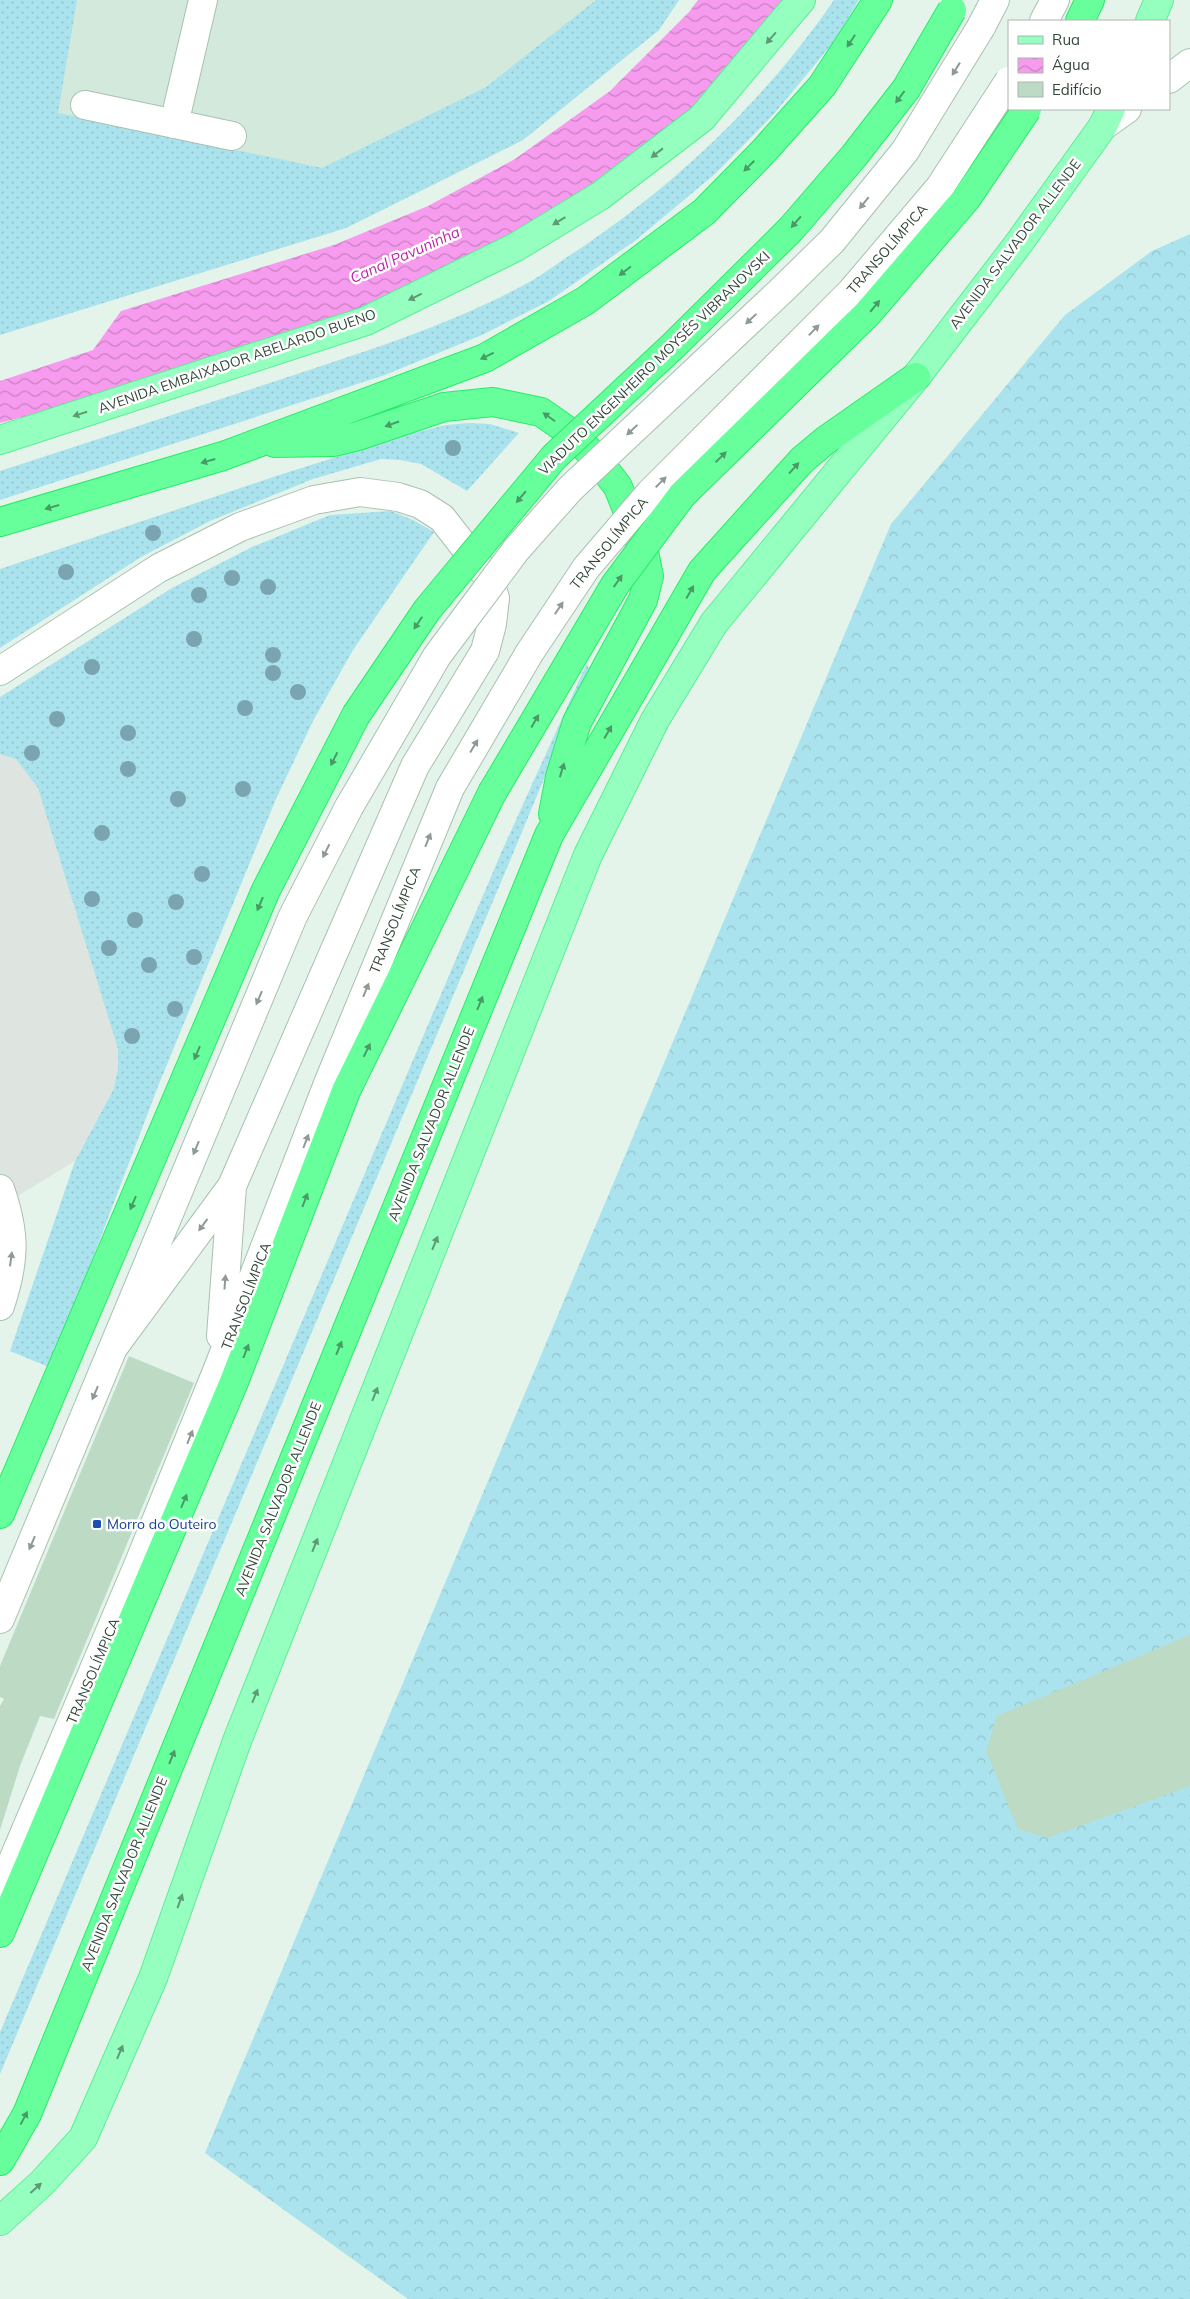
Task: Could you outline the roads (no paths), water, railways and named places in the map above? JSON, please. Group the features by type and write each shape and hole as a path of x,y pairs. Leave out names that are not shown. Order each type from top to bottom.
{"highway":[{"path":"0,522 223,456 484,358 585,301 704,212 764,152 822,86 878,0"},
{"path":"1080,20 1090,0"},
{"name":"VIADUTO ENGENHEIRO MOYSÉS VIBRANOVSKI","path":"0,1514 266,890 356,715 427,610 554,457 674,345 791,228 854,156 906,89 954,5"},
{"path":"0,1933 234,1382 346,1091 492,793 615,584 682,495 868,313 966,199 1026,110"},
{"path":"549,835 702,571 802,460 826,440 916,377"},
{"path":"254,444 334,442 358,436 444,407 493,402 541,412 574,435 600,463 618,487 644,552 649,576 643,600 577,722 560,777 549,835"},
{"name":"AVENIDA SALVADOR ALLENDE","path":"0,2160 27,2114 549,835"}],"main road":[{"name":"AVENIDA EMBAIXADOR ABELARDO BUENO","path":"0,440 366,321 516,247 600,196 702,118 801,0"},
{"path":"1150,20 1159,0"},
{"name":"AVENIDA SALVADOR ALLENDE","path":"0,2221 42,2183 83,2138 152,1978 237,1741 588,854 656,720 714,623 916,377 1016,247 1107,118"}],"street":[{"path":"174,124 203,0"},
{"path":"0,1619 293,916 349,807 437,656 516,550 570,489 784,289 832,241 905,151 981,27 995,0"},
{"path":"1045,20 1055,0"},
{"path":"1170,78 1190,63"},
{"name":"TRANSOLÍMPICA","path":"0,1891 139,1564 219,1366 329,1081 450,788 530,652 586,568 650,493 851,292 940,187 1008,82"},
{"path":"84,105 232,136"},
{"path":"1107,118 1125,110"},
{"path":"0,671 159,568 240,527 314,500 360,492 398,497 420,504 442,518 488,577 495,598 492,624 485,651 415,766 232,1186 113,1348"},
{"path":"219,1366 232,1186"},
{"path":"0,1189 8,1212 13,1244 8,1282 0,1306"}],"water":[{"name":"Canal Pavuninha","path":"698,0 789,0 666,138 575,208 369,310 48,410 0,423 0,381 93,350 121,311 334,245 428,206 515,159 610,91 689,12"}],"place":[{"name":"Morro do Outeiro","path":"97,1524"}]}
